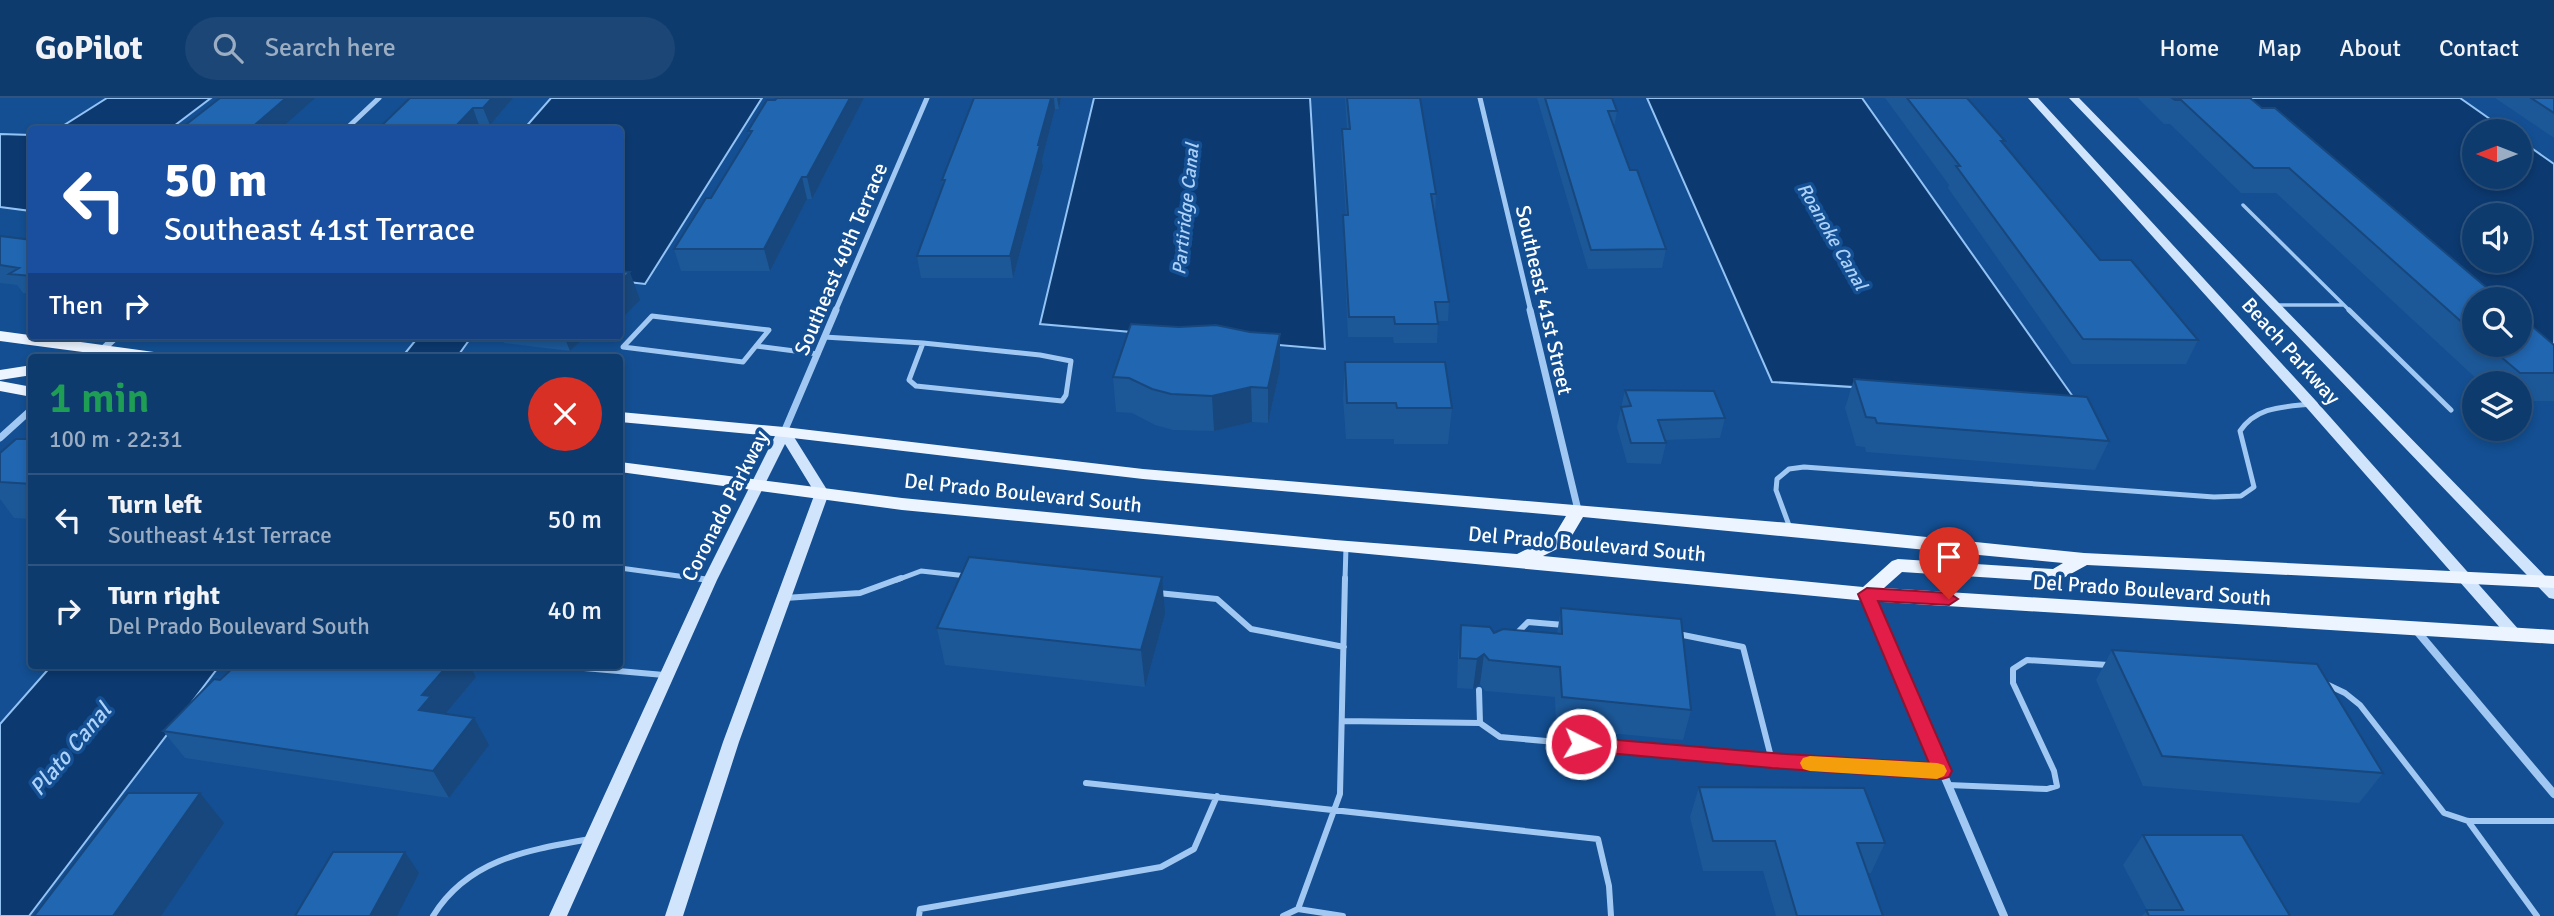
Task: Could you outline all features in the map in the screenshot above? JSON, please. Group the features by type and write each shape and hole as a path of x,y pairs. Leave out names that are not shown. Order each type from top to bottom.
{"main road":[{"path":"0,336 28,340"},
{"path":"32,340 135,354"},
{"path":"87,354 103,349"},
{"path":"0,375 28,371"},
{"path":"0,386 28,391"},
{"name":"Del Prado Boulevard South","path":"623,417 784,432 1143,474 1790,529 2084,559 2463,577 2550,586"},
{"name":"Del Prado Boulevard South","path":"623,467 942,508 1867,594 2554,637"},
{"path":"1520,560 1561,540 1578,510"},
{"path":"1867,594 1898,565 2056,576 2084,559"}],"street":[{"path":"349,126 379,98"},
{"name":"Southeast 40th Terrace","path":"784,432 927,98"},
{"name":"Southeast 41st Street","path":"1480,98 1578,510"},
{"name":"Beach Parkway","path":"2033,98 2311,404 2515,635"},
{"name":"Beach Parkway","path":"2074,98 2550,586"},
{"path":"103,349 113,340"},
{"path":"0,438 28,413"},
{"name":"Coronado Parkway","path":"558,916 710,580 784,432 822,493"},
{"path":"674,916 731,742 822,493"},
{"path":"1867,594 2004,916"},
{"path":"2416,630 2554,794"}],"lane":[{"path":"2243,205 2451,410"},
{"path":"2274,304 2344,305"},
{"path":"652,316 769,330 756,346 743,362 623,347 652,316"},
{"path":"824,337 923,343 1040,355 1071,361 1066,395 1062,401 916,386 909,380 923,343"},
{"path":"756,346 818,354"},
{"path":"1790,529 1776,490 1776,479 1789,469 1804,467 2200,496 2241,496 2254,487 2240,431 2246,419 2261,411 2311,404"},
{"path":"1298,909 1340,794 1346,547"},
{"path":"623,568 710,580"},
{"path":"783,598 860,593 922,571 975,576"},
{"path":"1150,593 1217,599 1251,629 1344,648"},
{"path":"1510,640 1528,622 1569,625"},
{"path":"1665,633 1692,635 1743,648 1772,761"},
{"path":"1948,785 2047,789 2057,786 2054,771 2013,683 2012,669 2027,660 2122,666"},
{"path":"597,669 667,675"},
{"path":"2311,681 2325,683 2345,693 2360,705 2444,813 2468,821 2554,821"},
{"path":"1479,691 1480,723"},
{"path":"1343,721 1480,723 1500,737 1772,761 1942,771"},
{"path":"1086,783 1335,808 1598,839 1609,886 1611,916"},
{"path":"919,916 920,909 1161,867 1194,849 1217,796"},
{"path":"2468,821 2537,916"},
{"path":"433,916 441,898 491,862 548,846 594,838"},
{"path":"1283,916 1298,909 1343,916"}],"water":[{"path":"107,98 211,98 174,126 63,126"},
{"path":"551,98 762,98 645,284 623,281 623,126 526,126"},
{"name":"Partiridge Canal","path":"1094,98 1310,98 1325,349 1040,324"},
{"name":"Roanoke Canal","path":"1647,98 1862,98 2076,401 1772,382"},
{"path":"2248,98 2460,98 2490,119 2462,119 2462,189 2532,189 2532,148 2554,164 2554,359 2532,340 2532,287 2470,287"},
{"path":"0,134 28,135 28,211 0,207"},
{"path":"416,340 469,340 459,354 404,354"},
{"name":"Plato Canal","path":"48,669 217,669 29,916 0,916 0,724"}],"building":[{"path":"220,98 286,98 254,126 184,126"},
{"path":"410,98 492,98 483,108 473,108 456,126 381,126"},
{"path":"850,98 807,177 802,177 764,249 674,249 706,198 711,198 752,131 748,131 767,100"},
{"path":"974,98 1051,98 1010,256 917,256 945,180 942,180"},
{"path":"1347,98 1420,98 1436,194 1431,194 1449,302 1435,302 1438,324 1395,324 1394,317 1349,317 1343,215 1348,215 1342,129 1350,129"},
{"path":"1545,98 1612,98 1617,111 1608,111 1630,170 1637,170 1666,249 1591,250"},
{"path":"1907,98 1967,98 2100,260 2131,260 2198,340 2083,339 1956,166 1960,166"},
{"path":"2172,98 2250,98 2262,108 2275,108 2462,267 2462,273 2469,273 2486,287 2462,287 2462,322 2289,168 2254,168 2181,100"},
{"path":"2531,98 2554,98 2554,113"},
{"path":"0,236 28,240 28,276 9,274 19,268 0,265"},
{"path":"1131,324 1179,327 1216,325 1250,332 1280,334 1268,388 1251,387 1212,396 1171,394 1129,378 1113,377"},
{"path":"2532,326 2554,345 2554,373 2518,371 2501,357 2532,357"},
{"path":"1345,362 1445,362 1452,408 1397,408 1396,403 1347,403"},
{"path":"1854,379 2087,397 2109,441 1877,423 1875,418 1866,417"},
{"path":"1625,390 1714,391 1725,418 1658,420 1666,443 1631,443 1621,407 1631,406"},
{"path":"16,439 28,439 28,484 0,482 0,453"},
{"path":"969,557 1162,577 1141,650 937,628"},
{"path":"1561,608 1681,619 1691,710 1562,697 1560,667 1489,660 1484,654 1477,659 1460,658 1461,625 1490,627 1494,633 1503,629 1562,634"},
{"path":"2112,650 2317,664 2383,773 2162,756"},
{"path":"232,669 445,669 422,695 431,696 419,710 474,718 433,771 163,731 214,679 220,680"},
{"path":"1699,787 1864,788 1885,843 1857,843 1883,916 1797,916 1775,841 1713,841"},
{"path":"128,793 200,793 113,916 34,916"},
{"path":"2143,835 2242,835 2290,916 2149,916 2146,910 2183,910"},
{"path":"333,852 405,852 370,916 295,916"}],"slow traffic":[{"path":"1810,763 1937,771"}],"route":[{"path":"1581,744 1772,761 1942,771 1867,594 1949,599"}]}
